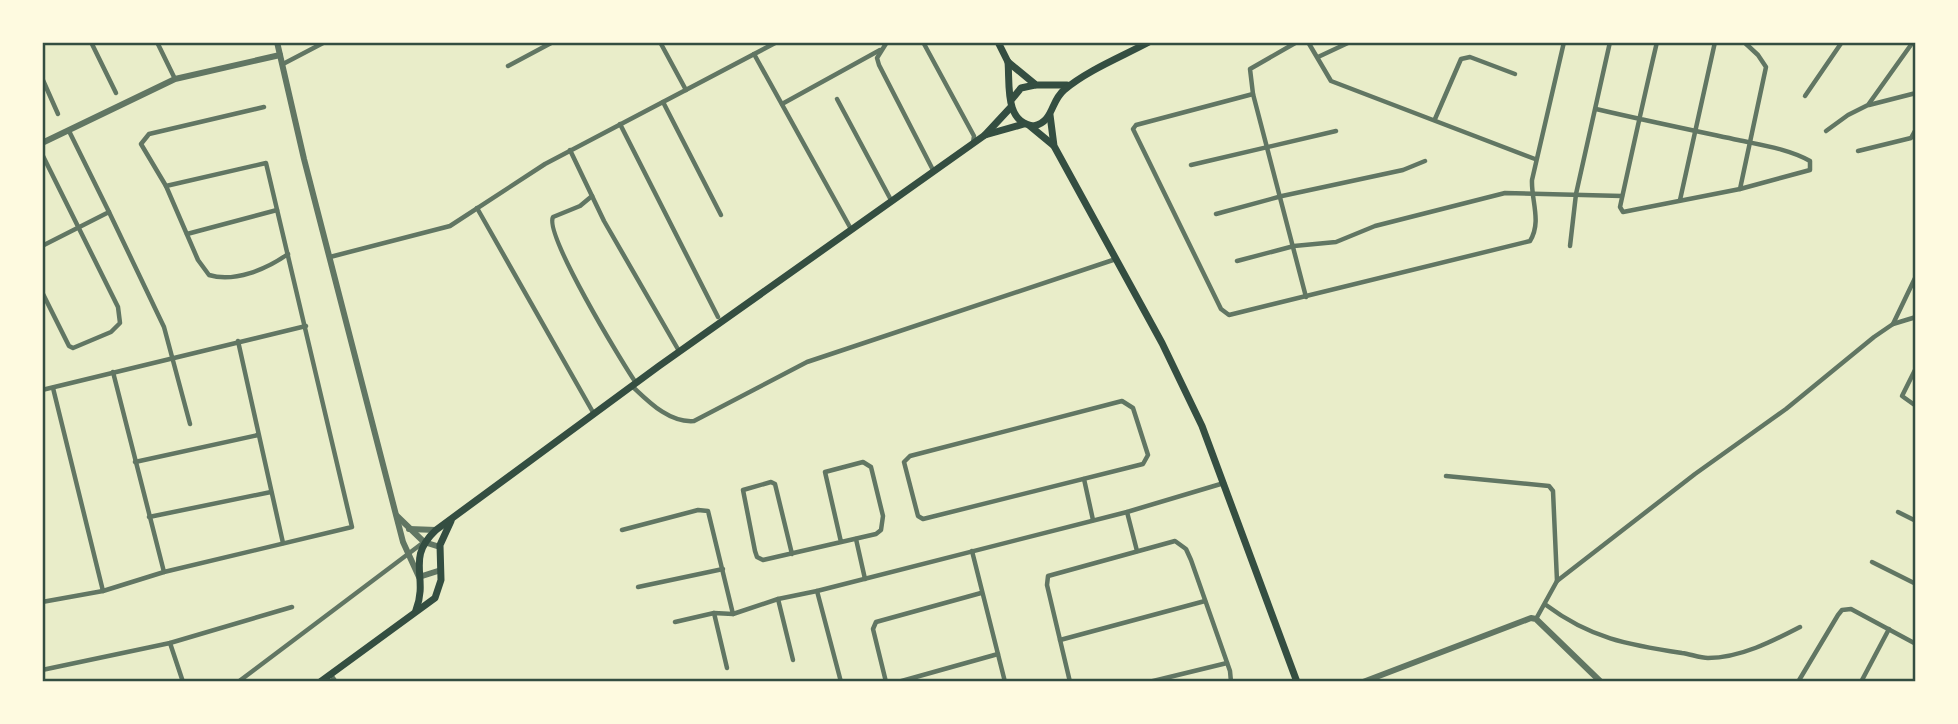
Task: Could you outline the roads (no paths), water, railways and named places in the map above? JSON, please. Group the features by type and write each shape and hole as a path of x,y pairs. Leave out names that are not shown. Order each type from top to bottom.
{"main road":[{"path":"998,42 1008,62 1011,103 1015,117 1054,146 1179,376 1224,483 1295,680"},
{"path":"985,135 1041,123 1051,112 1061,92 1149,42"},
{"path":"1008,62 1051,96 1054,146"},
{"path":"416,610 421,593 418,555 424,542 436,530 634,384 985,135 1021,88 1074,83"},
{"path":"320,682 431,601 438,593 440,547 451,520"}],"street":[{"path":"91,42 116,93"},
{"path":"157,42 175,79"},
{"path":"277,42 396,515 419,577 441,570"},
{"path":"282,65 325,42"},
{"path":"508,66 553,42"},
{"path":"660,42 686,90"},
{"path":"330,257 450,226 570,150 777,42"},
{"path":"923,42 974,136 973,143"},
{"path":"1297,42 1250,69 1253,94 1269,146 1306,297"},
{"path":"1308,42 1331,80 1535,159"},
{"path":"1318,57 1350,42"},
{"path":"1253,94 1136,125 1133,130 1225,314 1306,297 1530,241 1535,227 1535,194 1531,185 1535,159 1564,42"},
{"path":"1570,246 1576,194 1610,42"},
{"path":"1596,109 1638,118 1750,143 1784,151 1812,164 1810,170 1740,189 1627,213 1620,207 1638,118 1657,42"},
{"path":"1680,200 1715,42"},
{"path":"1740,189 1766,68 1758,55 1744,42"},
{"path":"1805,96 1842,42"},
{"path":"1868,106 1913,42"},
{"path":"782,104 890,43"},
{"path":"882,49 877,58 879,65 933,170"},
{"path":"754,54 851,229"},
{"path":"42,143 175,79 280,55"},
{"path":"1435,119 1461,59 1470,57 1515,74"},
{"path":"42,78 58,114"},
{"path":"1826,131 1848,115 1868,106 1916,93"},
{"path":"836,99 891,200"},
{"path":"663,102 721,215"},
{"path":"264,107 149,134 141,144 166,186 205,272 216,277 268,267 288,254"},
{"path":"620,124 718,317"},
{"path":"1858,151 1911,138 1916,129"},
{"path":"69,131 164,327 190,424"},
{"path":"1191,165 1336,131"},
{"path":"570,150 592,196 680,352"},
{"path":"42,154 118,307 120,323 111,332 74,348 69,346 42,292"},
{"path":"1216,214 1282,196 1403,170 1425,161"},
{"path":"42,602 103,591 164,572 352,527 266,163 166,186"},
{"path":"1237,261 1294,246 1336,242 1374,226 1505,193 1622,197"},
{"path":"592,196 580,206 553,217 551,225 560,250 606,338 634,384 674,419 694,421 807,362 1116,259"},
{"path":"477,208 594,414"},
{"path":"187,233 277,210"},
{"path":"42,246 109,212"},
{"path":"1894,324 1916,276"},
{"path":"1557,581 1894,324 1916,317"},
{"path":"42,390 306,326"},
{"path":"238,341 283,543"},
{"path":"1916,368 1902,396 1916,406"},
{"path":"113,372 164,572"},
{"path":"53,387 103,591"},
{"path":"1122,401 1127,403 1133,408 1147,461 1084,479 923,519 915,510 904,462 910,456 1122,401"},
{"path":"135,462 258,435"},
{"path":"792,554 775,484 771,482 743,489 757,557 763,560 792,554 876,534 883,523 870,467 863,462 825,472 841,542"},
{"path":"1446,476 1549,486 1554,496 1557,581 1536,619"},
{"path":"1084,479 1093,520"},
{"path":"676,622 715,613 733,614 778,599 1127,512 1224,483"},
{"path":"149,517 271,492"},
{"path":"622,530 698,510 708,512 733,614"},
{"path":"1127,512 1137,551"},
{"path":"1898,512 1916,521"},
{"path":"396,515 424,542 440,547"},
{"path":"409,529 436,530"},
{"path":"856,538 865,579"},
{"path":"1070,682 1046,585 1048,576 1175,541 1181,544 1205,601 1231,682"},
{"path":"238,682 424,542"},
{"path":"972,551 1005,682"},
{"path":"1872,562 1916,584"},
{"path":"638,587 723,569"},
{"path":"817,590 841,682"},
{"path":"887,682 873,629 876,622 981,593"},
{"path":"778,599 793,660"},
{"path":"1060,640 1205,601"},
{"path":"1546,605 1572,625 1587,631 1651,650 1708,658 1768,643 1800,627"},
{"path":"42,670 170,643 292,607"},
{"path":"1798,682 1842,610 1852,609 1916,644"},
{"path":"715,613 727,668"},
{"path":"1363,682 1524,618 1536,619 1601,682"},
{"path":"1861,682 1889,629"},
{"path":"170,643 183,682"},
{"path":"898,682 998,654"},
{"path":"1149,682 1227,663"},
{"path":"331,675 337,682"}]}
